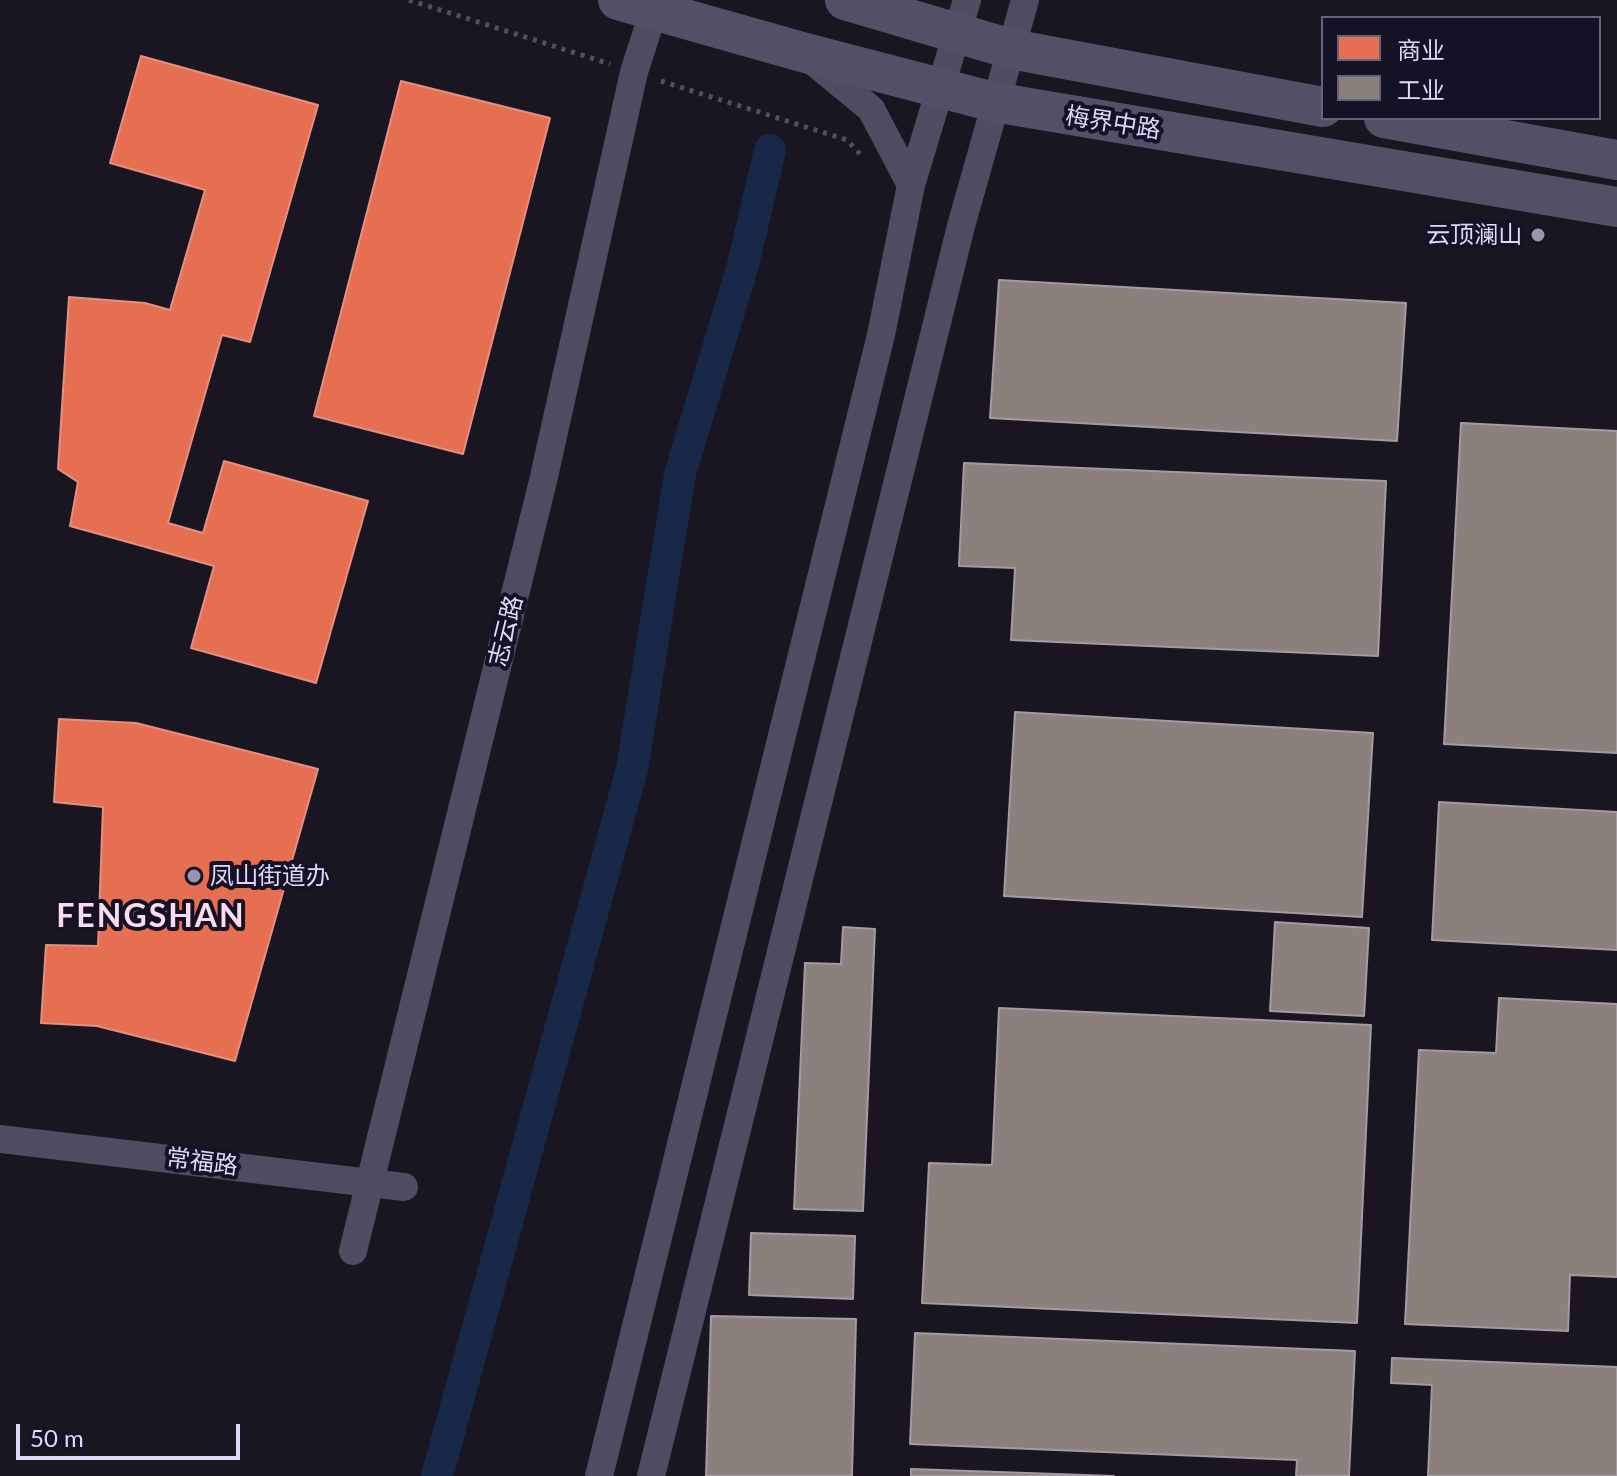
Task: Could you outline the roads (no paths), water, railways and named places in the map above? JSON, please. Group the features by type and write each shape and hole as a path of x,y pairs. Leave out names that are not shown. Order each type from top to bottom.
{"main road":[{"path":"845,0 962,16 1011,49 1321,107"},
{"name":"梅界中路","path":"636,5 994,102 1617,207"},
{"path":"1395,120 1617,160"}],"street":[{"path":"651,1476 957,241 1025,0"},
{"name":"志云路","path":"353,1251 543,481 634,72 636,5"},
{"path":"599,1476 881,335 911,185 962,16"},
{"path":"802,52 871,109 911,185"},
{"name":"常福路","path":"0,1139 404,1187"}],"waterway":[{"path":"437,1476 632,769 680,474 743,265 770,150"}],"place":[{"name":"云顶澜山","path":"1538,235"},
{"name":"凤山街道办","path":"194,876"}],"district":[{"name":"FENGSHAN","path":"151,917"}]}
